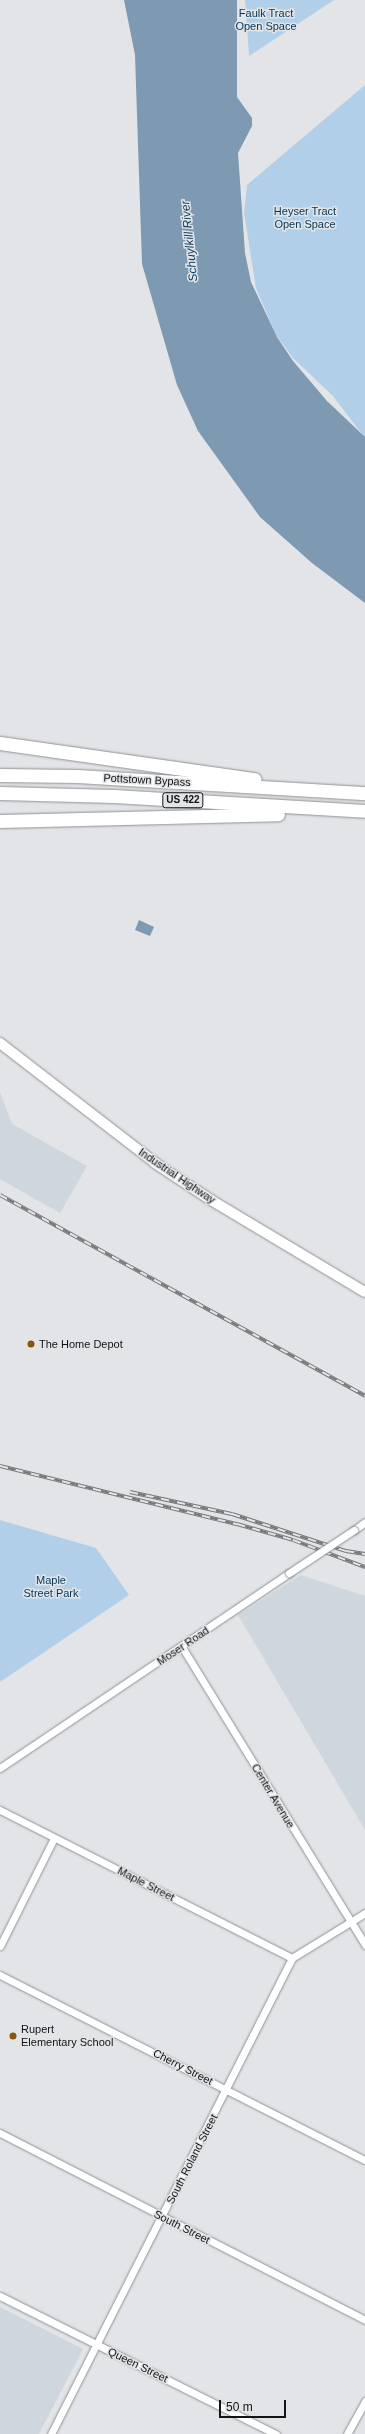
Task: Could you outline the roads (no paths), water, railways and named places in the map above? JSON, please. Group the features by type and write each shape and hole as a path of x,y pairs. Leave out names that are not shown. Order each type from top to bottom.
{"highway":[{"path":"0,743 233,776 313,790"},
{"name":"Pottstown Bypass","path":"0,775 77,776 365,793"},
{"name":"Pottstown Bypass","path":"0,793 114,796 365,813"},
{"path":"0,821 365,813"}],"street":[{"name":"Industrial Highway","path":"0,1043 155,1163 211,1200 365,1292"},
{"name":"Moser Road","path":"0,1768 365,1522"},
{"name":"Center Avenue","path":"182,1646 365,1945"},
{"name":"Maple Street","path":"0,1810 292,1958"},
{"path":"0,1946 54,1838"},
{"path":"292,1958 365,1913"},
{"name":"South Roland Street","path":"51,2434 228,2089 292,1958"},
{"name":"Cherry Street","path":"0,1975 228,2089 365,2160"},
{"name":"South Street","path":"0,2132 162,2217 365,2320"},
{"name":"Queen Street","path":"0,2296 276,2434"},
{"path":"347,2434 365,2401"}],"water":[{"name":"Schuylkill River","path":"124,0 237,0 237,97 252,118 252,126 238,153 245,253 251,282 277,337 293,361 327,401 365,437 365,603 312,563 260,517 198,431 177,385 142,264 135,55"},
{"path":"139,920 154,927 150,936 135,930"}],"railway":[{"path":"0,1195 365,1396"},
{"path":"0,1466 237,1524 293,1540 365,1567"},
{"path":"130,1492 232,1514 346,1551 365,1554"}],"place":[{"name":"The Home Depot","path":"31,1344"},
{"name":"Rupert Elementary School","path":"13,2036"}],"park label":[{"name":"Faulk Tract Open Space","path":"266,20"},
{"name":"Heyser Tract Open Space","path":"305,218"},
{"name":"Maple Street Park","path":"51,1587"}]}
